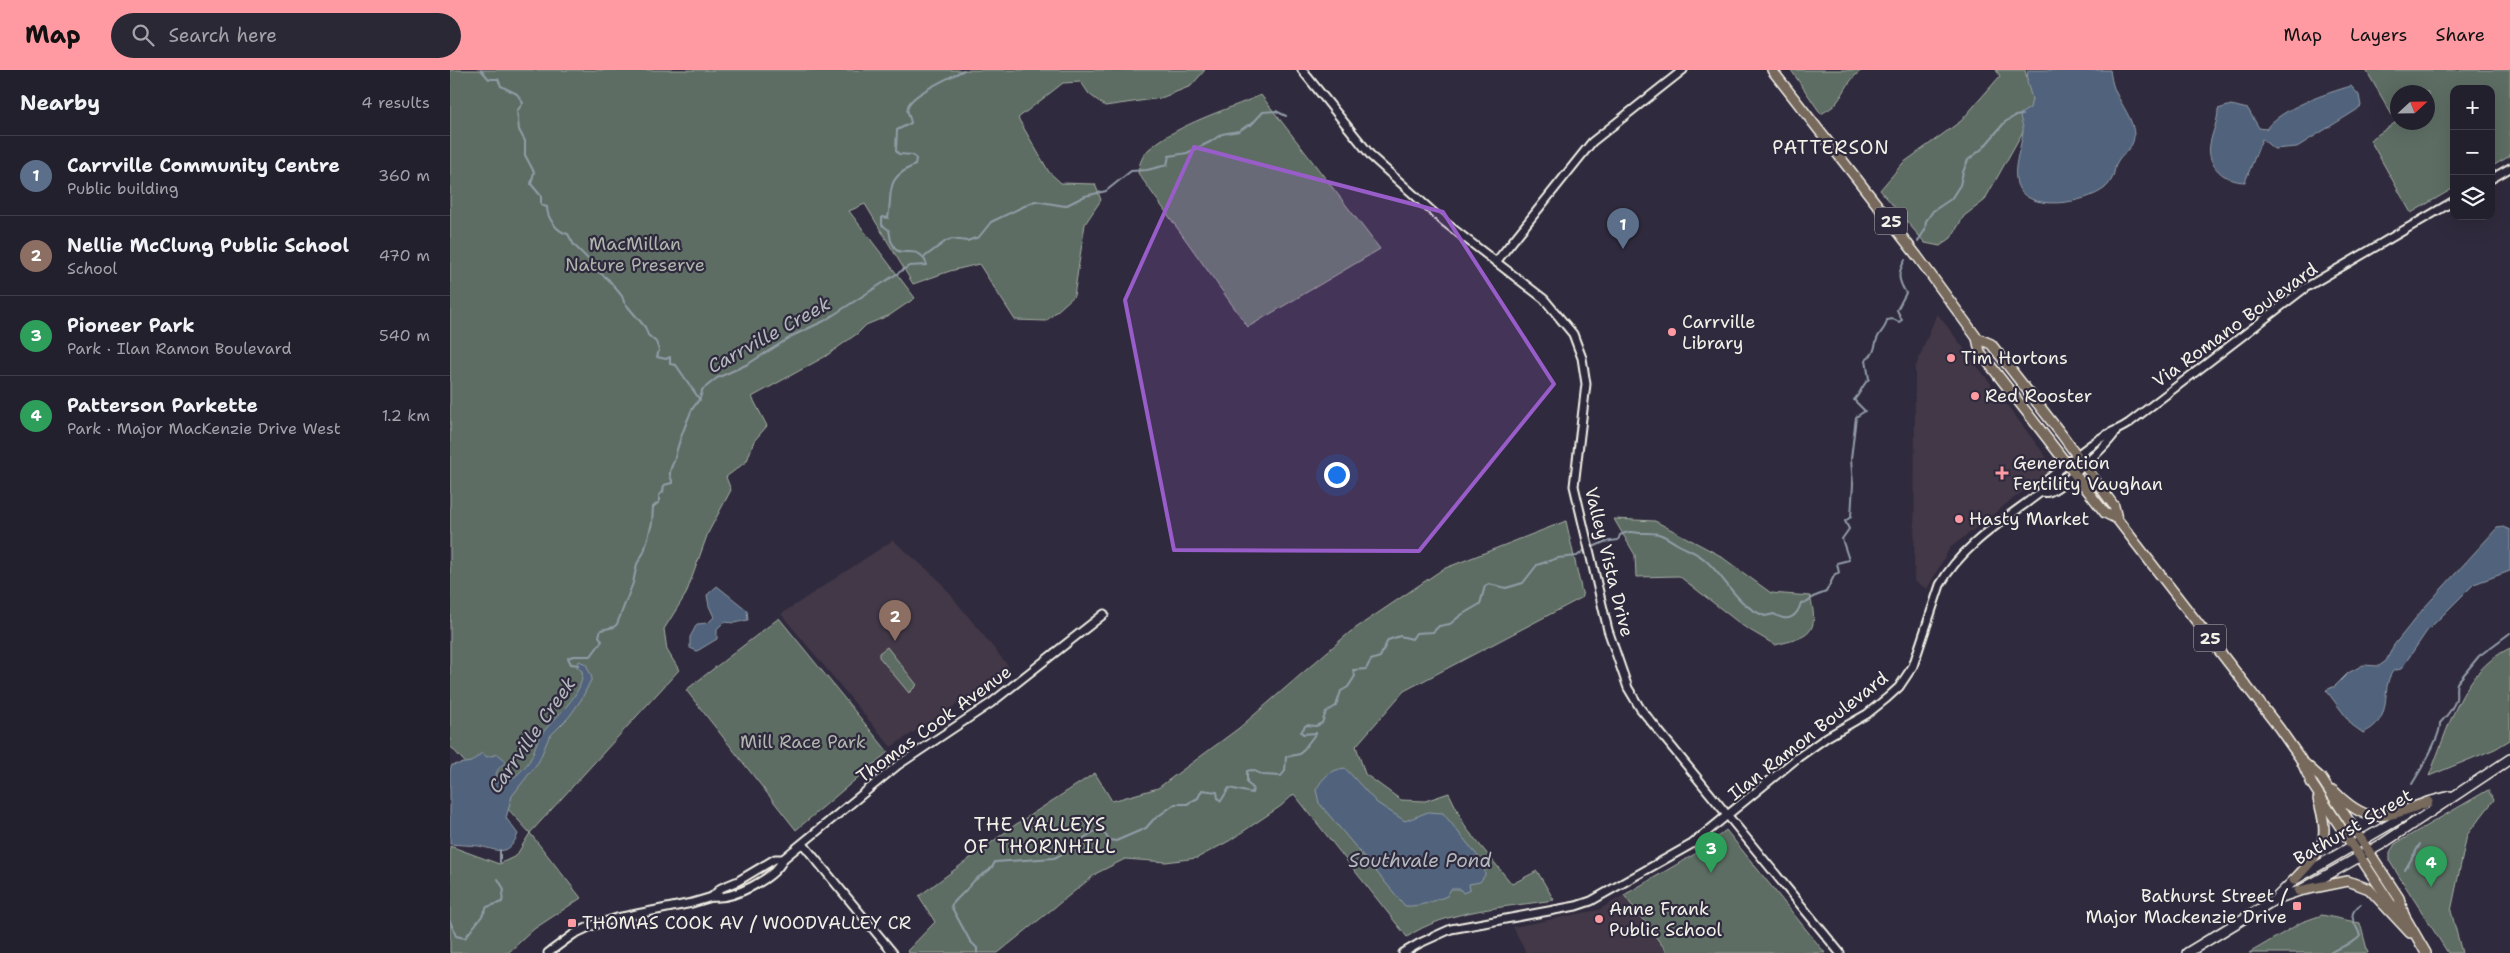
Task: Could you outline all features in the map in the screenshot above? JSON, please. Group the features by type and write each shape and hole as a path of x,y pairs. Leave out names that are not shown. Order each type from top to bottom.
{"main road":[{"name":"25","path":"1772,70 1911,248 1977,338 1980,352 2105,513 2117,519"},
{"name":"25","path":"1977,338 1991,344 2078,456 2114,506 2117,519 2243,680 2300,758 2321,778 2399,898 2404,915 2426,953"},
{"name":"25","path":"2300,758 2315,789 2391,904 2404,915"},
{"name":"Bathurst Street","path":"2187,953 2276,899 2298,891 2368,851 2433,811 2453,795 2510,759"},
{"path":"2321,778 2347,804 2361,814 2388,816 2428,802"},
{"path":"2294,880 2319,852 2324,838 2324,818 2315,789"},
{"name":"Bathurst Street","path":"2276,899 2294,880 2362,840 2428,802 2453,795"},
{"path":"2298,891 2348,881 2369,889 2421,944"}],"street":[{"name":"Valley Vista Drive","path":"1302,70 1372,157 1443,221 1544,300 1573,334 1582,358 1586,384 1574,486 1608,630 1628,688 1640,708 1840,953"},
{"path":"1496,262 1592,142 1682,70"},
{"path":"2495,177 2510,168"},
{"name":"Via Romano Boulevard","path":"2078,456 2103,437 2115,433 2305,288 2450,203"},
{"name":"Via Romano Boulevard","path":"2074,472 2107,445 2115,433"},
{"name":"Ilan Ramon Boulevard","path":"2041,492 2042,484 2078,456"},
{"name":"Ilan Ramon Boulevard","path":"1402,953 1451,929 1591,901 1692,844 1796,760 1827,737 1867,714 1899,687 1913,666 1940,585 1946,574 1972,545 2041,492 2049,492 2074,472"},
{"name":"Thomas Cook Avenue","path":"712,897 720,888 738,881 775,860 783,859 898,765 991,703 1104,614"},
{"path":"803,844 893,953"},
{"name":"Thomas Cook Avenue","path":"548,953 574,934 604,921 692,903 712,897 723,899 744,891 780,867 783,859"}],"highlighted area":[{"path":"1194,147 1443,212 1554,384 1419,551 1174,550 1125,300"}],"shaded area":[{"path":"1937,313 2054,467 1950,548 1927,589 1914,581 1915,368"},
{"path":"893,540 938,579 1009,667 987,685 891,747 781,614"},
{"name":"Anne Frank Public School","path":"1624,895 1668,953 1526,953 1513,927 1598,910"}],"green space":[{"name":"MacMillan Nature Preserve","path":"450,70 1205,70 1191,86 1161,98 1105,106 1089,94 1081,82 1063,83 1018,118 1049,172 1061,183 1095,184 1101,200 1085,224 1074,296 1046,321 1015,320 979,264 950,271 913,284 865,204 849,211 915,298 890,315 866,325 826,356 752,397 767,426 754,441 747,461 726,477 731,490 708,533 686,594 664,629 667,650 679,670 530,833 450,746"},
{"path":"1791,70 1862,70 1851,81 1836,104 1821,114"},
{"path":"1996,70 2025,70 2035,110 1984,201 1964,216 1951,238 1940,246 1925,243 1880,190 1903,163 1961,121 2000,76"},
{"path":"2366,70 2510,70 2510,156 2495,165 2495,85 2450,85 2450,190 2411,213 2370,140 2390,126 2390,130 2435,130 2435,85 2390,85 2390,112"},
{"path":"1261,95 1380,249 1248,327 1138,173 1144,154 1161,140 1203,118"},
{"path":"1614,519 1655,521 1719,555 1771,593 1810,596 1814,619 1809,632 1804,636 1775,645 1743,626 1679,576 1636,577 1635,555"},
{"path":"1566,521 1583,597 1404,691 1356,746 1365,774 1401,800 1425,801 1449,793 1466,828 1512,884 1537,871 1554,900 1458,915 1422,928 1407,937 1294,794 1281,806 1229,841 1197,858 1166,862 1125,859 1097,873 998,953 909,953 907,951 935,922 919,896 1015,825 1095,773 1112,801 1158,788 1239,728 1350,632 1443,569"},
{"name":"Mill Race Park","path":"779,618 888,752 796,830 686,690"},
{"path":"887,647 917,685 909,693 879,657 879,653"},
{"path":"2510,648 2510,740 2495,749 2429,776 2450,721 2468,686 2479,671 2493,658"},
{"path":"2488,790 2494,800 2467,835 2451,911 2462,953 2448,953 2390,862 2390,852 2395,844"},
{"path":"1726,830 1825,953 1668,953 1624,895 1700,851"},
{"path":"530,833 581,898 534,929 508,953 450,953 450,846 499,864 516,856"},
{"path":"2322,915 2360,923 2368,953 2249,953 2302,922"}],"water":[{"path":"2028,70 2110,70 2114,88 2130,118 2134,137 2130,147 2117,163 2113,177 2105,188 2085,198 2058,203 2032,199 2023,193 2017,184 2016,165 2023,130 2020,114 2030,108 2032,99 2027,82"},
{"path":"2351,86 2359,95 2361,106 2297,147 2274,149 2262,139 2245,182 2224,176 2214,166 2211,159 2210,144 2218,109 2231,105 2248,109 2259,128 2266,129 2282,114 2293,108"},
{"path":"2503,527 2510,530 2510,571 2474,584 2427,631 2401,669 2393,671 2389,679 2380,720 2363,733 2352,725 2326,690 2335,686 2348,673 2363,665 2379,666 2386,661 2394,645 2423,609 2497,528"},
{"path":"717,586 747,610 748,620 734,623 724,622 717,629 717,639 697,651 690,648 690,637 697,624 708,623 714,617 707,595"},
{"path":"579,661 586,664 592,678 581,700 569,717 549,737 539,761 512,796 506,818 518,834 514,842 510,847 502,850 450,844 450,770 452,765 471,762 482,753 487,757 498,754 506,761 496,773 500,783 509,780 519,773 530,760 541,735 568,705 579,688 582,680 582,671 577,667"},
{"name":"Southvale Pond","path":"1345,768 1377,803 1405,821 1428,812 1443,813 1484,864 1485,875 1480,882 1469,884 1470,890 1463,893 1460,889 1451,889 1447,896 1437,900 1421,905 1405,906 1319,803 1316,790 1321,781 1331,772"}],"waterway":[{"path":"481,70 489,79 498,79 501,86 517,94 523,103 517,111 519,130 525,141 525,155 534,172 531,184 541,196 541,205 547,207 553,224 568,234 574,245 590,261 591,266 608,279 645,327 648,335 656,342 659,350 657,357 666,359 670,357 670,364 676,365 700,400"},
{"name":"Carrville Creek","path":"579,665 571,664 568,658 573,656 591,656 602,641 599,636 601,630 614,627 617,624 633,583 637,564 644,552 652,523 653,507 659,502 659,495 663,492 664,485 672,483 670,471 679,441 691,411 701,397 702,390 717,378 748,364 794,335 824,321 909,266 927,265 921,255 917,253 896,250 891,241 889,230 882,225 882,217 888,218 894,181 898,175 915,165 916,159 913,155 899,154 896,151 897,130 911,123 907,109 913,99 964,70"},
{"path":"923,258 946,241 952,239 967,241 979,237 991,222 1035,201 1065,206 1085,196 1106,191 1131,171 1147,170 1167,165 1169,156 1187,153 1222,134 1239,131 1251,125 1263,112 1276,111 1286,116"},
{"path":"1918,241 1925,230 1926,221 1933,211 1951,199 1960,185 1968,160 1983,148 2005,122 2015,116 2022,115"},
{"path":"1591,548 1604,542 1618,540 1620,535 1628,532 1652,533 1663,536 1701,557 1712,566 1738,598 1754,611 1765,616 1774,614 1784,618 1791,617 1797,612 1801,603 1808,602 1813,597 1826,592 1835,574 1839,573 1837,563 1849,560 1842,539 1849,529 1845,521 1851,517 1853,484 1851,459 1856,417 1865,411 1854,400 1869,379 1866,360 1873,353 1877,339 1887,320 1893,319 1899,322 1902,320 1897,310 1906,293 1901,284 1900,277 1905,260"},
{"path":"1316,733 1303,734 1301,732 1306,725 1316,726 1322,723 1326,712 1336,706 1341,691 1348,687 1355,676 1353,670 1366,669 1371,660 1380,657 1388,640 1400,636 1412,639 1416,633 1433,632 1439,626 1450,624 1480,604 1485,586 1489,584 1506,588 1523,583 1537,565 1558,558 1577,556 1586,549"},
{"path":"2412,784 2434,745 2440,723 2455,703 2457,683 2479,656 2510,633"},
{"path":"977,953 977,948 970,941 951,906 995,862 1054,858 1078,847 1085,837 1097,830 1105,834 1109,840 1116,841 1146,828 1153,820 1175,804 1187,804 1198,798 1202,790 1217,792 1218,798 1221,801 1229,788 1252,793 1253,788 1247,783 1247,771 1252,770 1263,775 1281,776 1285,771 1286,757 1300,754 1316,733"},
{"path":"2405,870 2420,844"},
{"name":"Carrville Creek","path":"500,850 500,862"},
{"name":"Carrville Creek","path":"450,921 456,936 465,938 487,907 502,902 504,889 498,879"},
{"path":"2330,953 2360,936 2352,916 2353,912 2361,904"}],"place":[{"name":"Carrville Community Centre","path":"1623,249"},
{"name":"Carrville Library","path":"1672,332"},
{"name":"Tim Hortons","path":"1951,358"},
{"name":"Red Rooster","path":"1975,396"},
{"name":"Generation Fertility Vaughan","path":"2002,473"},
{"name":"Hasty Market","path":"1959,519"},
{"name":"Nellie McClung Public School","path":"895,641"},
{"name":"Pioneer Park","path":"1711,873"},
{"name":"Patterson Parkette","path":"2431,887"},
{"name":"Bathurst Street / Major Mackenzie Drive","path":"2297,906"},
{"name":"Anne Frank Public School","path":"1599,919"},
{"name":"THOMAS COOK AV / WOODVALLEY CR","path":"572,923"}],"district":[{"name":"PATTERSON","path":"1831,147"},
{"name":"THE VALLEYS OF THORNHILL","path":"1040,835"}]}
